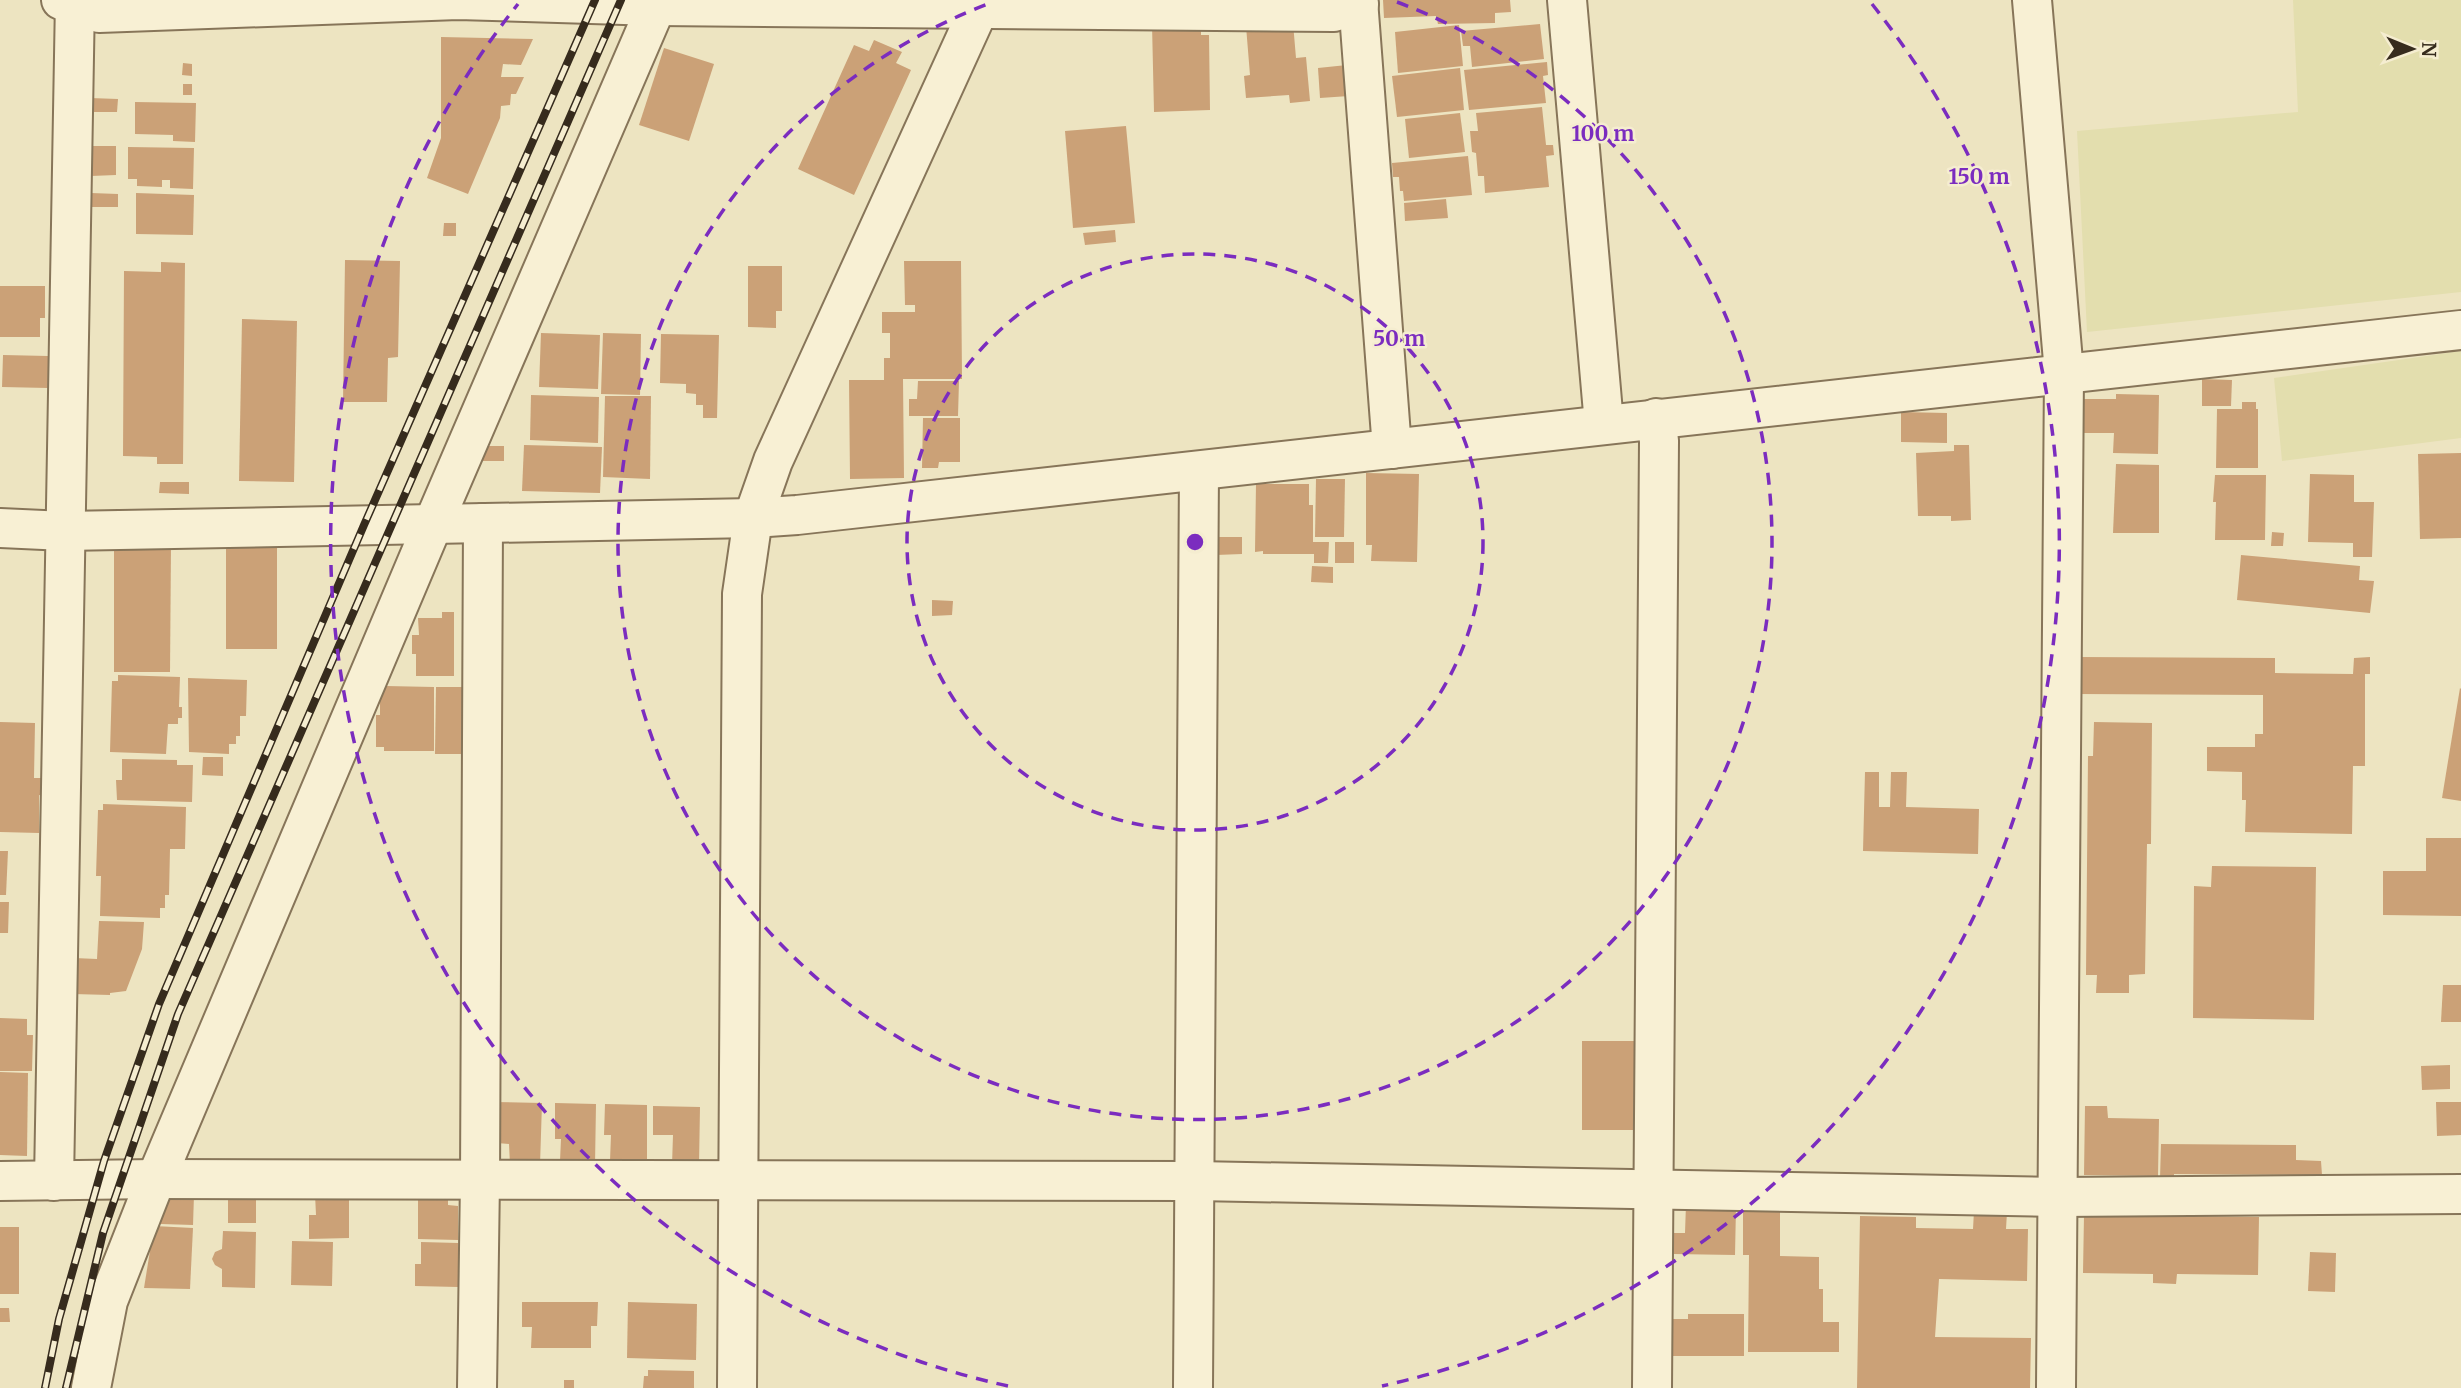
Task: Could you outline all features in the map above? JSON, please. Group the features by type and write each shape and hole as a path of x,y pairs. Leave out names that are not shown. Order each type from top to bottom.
{"street":[{"path":"54,1181 65,531 70,2 99,13 458,0 981,5 1334,12 1358,2 1392,449"},
{"path":"1567,0 1604,424"},
{"path":"2032,0 2064,373 2056,1388"},
{"path":"91,1388 108,1301 156,1179 433,524 658,3"},
{"path":"737,1388 742,594 753,518 773,461 981,5"},
{"path":"0,528 65,531 753,518 2461,330"},
{"path":"1652,1388 1659,455 1656,418"},
{"path":"1194,1388 1199,471"},
{"path":"477,1388 482,523"},
{"path":"0,1181 1196,1181 2059,1197 2461,1194"}],"shaded area":[{"path":"2293,0 2461,0 2461,292 2087,332 2077,131 2298,112"},
{"path":"2461,351 2461,438 2282,461 2274,378"}],"building":[{"path":"1383,0 1510,0 1511,12 1495,13 1495,23 1438,24 1436,16 1384,18"},
{"path":"1201,23 1201,35 1209,35 1210,110 1154,112 1152,24"},
{"path":"1293,23 1296,58 1306,57 1310,101 1290,103 1289,95 1246,98 1244,76 1250,75 1246,26"},
{"path":"1540,24 1544,59 1472,67 1470,46 1463,46 1461,31"},
{"path":"1459,25 1463,66 1398,73 1395,32"},
{"path":"441,37 533,39 521,65 503,64 501,77 524,77 516,94 511,94 510,105 501,106 500,118 468,194 427,178 441,138"},
{"path":"874,40 902,52 896,63 911,70 854,195 798,169 854,45 869,51"},
{"path":"664,48 714,64 689,141 639,125"},
{"path":"1547,62 1548,75 1543,76 1546,103 1469,110 1464,70"},
{"path":"183,63 192,64 192,76 182,75"},
{"path":"1347,65 1349,96 1320,98 1318,68"},
{"path":"1460,68 1464,110 1397,117 1392,76"},
{"path":"183,84 192,84 192,95 183,95"},
{"path":"90,98 118,99 117,112 90,112"},
{"path":"135,102 196,103 195,142 173,141 173,135 135,134"},
{"path":"1542,107 1546,145 1553,145 1554,155 1546,156 1549,187 1485,193 1484,176 1478,176 1476,153 1472,152 1470,131 1478,131 1476,113"},
{"path":"1460,113 1465,152 1409,158 1405,119"},
{"path":"1126,126 1135,223 1073,228 1065,131"},
{"path":"91,146 116,146 116,175 91,176"},
{"path":"128,147 194,148 193,189 170,188 170,180 162,180 162,187 137,186 137,179 128,179"},
{"path":"1468,156 1472,195 1404,201 1399,177 1393,177 1392,163"},
{"path":"91,193 118,194 118,207 91,207"},
{"path":"136,193 194,195 193,235 136,234"},
{"path":"1446,199 1448,218 1405,221 1404,203"},
{"path":"444,223 456,223 456,236 443,236"},
{"path":"1115,230 1116,242 1085,245 1083,233"},
{"path":"345,260 400,261 398,357 388,358 387,402 343,402"},
{"path":"904,261 961,261 962,379 903,379 904,478 850,479 849,380 884,380 884,358 890,358 890,333 882,333 882,312 915,312 915,305 905,305"},
{"path":"161,262 185,263 183,464 157,464 157,457 123,456 124,271 161,272"},
{"path":"748,266 782,266 782,311 776,311 776,328 748,327"},
{"path":"0,286 45,286 45,318 40,318 40,337 0,337"},
{"path":"242,319 297,321 294,482 239,481"},
{"path":"541,333 600,335 598,389 539,387"},
{"path":"603,333 641,334 640,395 601,394"},
{"path":"661,334 719,335 717,418 703,418 703,405 696,405 696,394 686,393 686,384 660,383"},
{"path":"3,355 48,356 48,388 2,387"},
{"path":"2202,379 2232,380 2231,406 2202,406"},
{"path":"918,381 959,381 958,416 909,416 909,399 917,399"},
{"path":"2116,394 2159,395 2158,454 2113,453 2114,433 2084,433 2084,399 2116,399"},
{"path":"531,395 599,397 598,443 530,440"},
{"path":"605,396 651,396 650,479 603,477"},
{"path":"2242,402 2256,402 2258,409 2258,468 2216,468 2217,409 2242,409"},
{"path":"1901,412 1947,413 1947,443 1901,442"},
{"path":"923,418 960,418 960,462 939,462 938,468 922,468"},
{"path":"524,445 602,447 600,493 522,491"},
{"path":"1954,445 1969,445 1971,520 1951,521 1951,516 1918,516 1916,453 1954,451"},
{"path":"480,446 504,446 504,461 480,461"},
{"path":"2461,453 2461,538 2420,539 2418,454"},
{"path":"2116,464 2159,465 2159,533 2113,533"},
{"path":"1366,473 1419,474 1417,562 1371,561 1372,545 1366,545"},
{"path":"2310,474 2354,475 2354,502 2374,502 2372,557 2353,557 2353,543 2308,542"},
{"path":"2215,475 2266,475 2265,540 2215,540"},
{"path":"1316,479 1345,479 1344,537 1315,537"},
{"path":"160,482 189,482 189,494 159,493"},
{"path":"1256,484 1309,484 1309,505 1313,505 1313,542 1329,542 1328,563 1314,563 1314,554 1255,552"},
{"path":"2272,532 2284,533 2283,546 2271,546"},
{"path":"1216,537 1242,537 1242,554 1216,555"},
{"path":"1335,542 1354,542 1354,563 1335,563"},
{"path":"114,544 171,544 170,672 114,672"},
{"path":"226,545 277,545 277,649 226,649"},
{"path":"2241,555 2360,566 2359,580 2374,581 2370,613 2237,600"},
{"path":"1312,566 1333,567 1333,583 1311,582"},
{"path":"932,600 953,601 952,615 932,616"},
{"path":"442,612 454,612 454,676 416,676 416,654 412,654 412,635 419,635 418,618 442,618"},
{"path":"2079,657 2275,658 2275,673 2353,674 2354,658 2370,657 2370,674 2365,674 2365,766 2353,766 2352,834 2245,832 2246,800 2242,800 2242,772 2207,771 2207,747 2255,747 2255,734 2263,734 2263,695 2078,694"},
{"path":"118,675 180,677 179,707 182,707 182,718 178,718 178,724 168,724 166,754 110,752 112,681 118,681"},
{"path":"188,678 247,680 246,716 240,716 240,736 236,736 236,744 229,744 229,754 189,752"},
{"path":"386,686 434,687 434,751 384,751 384,747 376,747 376,715 380,715 380,689 386,689"},
{"path":"436,687 462,687 462,754 435,754"},
{"path":"2461,689 2461,801 2442,798"},
{"path":"0,722 35,723 34,778 46,778 46,796 39,795 39,833 0,832"},
{"path":"2094,722 2152,723 2151,844 2147,844 2145,974 2129,975 2129,993 2096,993 2097,975 2086,975 2088,756 2093,756"},
{"path":"203,757 223,757 223,776 202,775"},
{"path":"122,759 177,760 177,765 193,765 192,802 117,800 116,780 122,780"},
{"path":"1865,772 1879,772 1879,807 1890,807 1891,772 1907,772 1906,807 1979,809 1978,854 1863,851"},
{"path":"103,804 186,807 185,849 170,849 169,895 165,895 165,908 160,908 160,918 100,916 101,876 96,876 98,810 103,810"},
{"path":"2426,838 2461,838 2461,916 2383,915 2383,871 2426,871"},
{"path":"0,851 8,851 6,895 0,895"},
{"path":"2212,866 2316,867 2314,1020 2193,1018 2194,886 2211,887"},
{"path":"0,902 9,902 8,933 0,933"},
{"path":"99,921 144,922 142,949 126,991 110,995 73,994 74,958 97,959"},
{"path":"2443,985 2461,985 2461,1022 2441,1022"},
{"path":"0,1018 27,1019 27,1035 33,1035 32,1071 0,1071"},
{"path":"1582,1041 1644,1041 1644,1130 1582,1130"},
{"path":"2450,1065 2450,1089 2422,1090 2421,1066"},
{"path":"0,1072 28,1073 27,1156 0,1155"},
{"path":"492,1102 542,1103 540,1165 510,1165 509,1144 497,1143"},
{"path":"2436,1102 2461,1102 2461,1135 2437,1136"},
{"path":"555,1103 596,1104 595,1165 560,1161 561,1139 555,1139"},
{"path":"605,1104 647,1105 647,1161 610,1161 611,1135 604,1135"},
{"path":"653,1106 700,1107 699,1165 672,1165 673,1135 653,1135"},
{"path":"2085,1106 2107,1106 2108,1118 2159,1119 2158,1176 2084,1175"},
{"path":"2161,1144 2296,1145 2296,1160 2321,1161 2322,1175 2174,1174 2174,1178 2160,1179"},
{"path":"173,1194 194,1195 193,1225 161,1224 161,1201"},
{"path":"228,1194 256,1195 256,1223 228,1223"},
{"path":"315,1194 349,1194 349,1238 309,1239 309,1215 316,1215"},
{"path":"418,1194 448,1195 448,1205 458,1206 458,1240 418,1239"},
{"path":"1686,1204 1736,1207 1735,1255 1674,1254 1674,1233 1685,1233"},
{"path":"1743,1204 1780,1205 1780,1256 1819,1257 1823,1322 1839,1322 1839,1352 1748,1352 1749,1255 1743,1255"},
{"path":"1974,1211 2007,1212 2006,1229 2028,1229 2027,1281 1939,1279 1935,1337 2031,1338 2030,1388 1857,1388 1860,1216 1916,1217 1916,1228 1973,1229"},
{"path":"2084,1215 2259,1217 2258,1275 2177,1274 2176,1284 2153,1283 2153,1274 2083,1273"},
{"path":"154,1226 193,1228 190,1289 144,1288"},
{"path":"0,1227 19,1227 19,1294 0,1294"},
{"path":"223,1231 256,1232 255,1288 222,1287 222,1269 215,1265 212,1259 215,1252 222,1249"},
{"path":"292,1241 333,1242 332,1286 291,1285"},
{"path":"421,1242 458,1243 458,1287 415,1286 415,1264 421,1264"},
{"path":"2310,1252 2336,1253 2335,1292 2308,1291"},
{"path":"522,1302 598,1302 597,1326 591,1326 591,1348 531,1348 532,1327 522,1327"},
{"path":"628,1302 697,1304 696,1360 627,1358"},
{"path":"0,1308 9,1308 10,1322 0,1322"},
{"path":"1688,1314 1744,1314 1744,1356 1672,1356 1672,1319 1688,1319"},
{"path":"648,1370 694,1371 694,1388 643,1388 644,1376 648,1376"},
{"path":"564,1380 574,1380 574,1388 564,1388"}],"railway":[{"path":"45,1388 59,1319 104,1161 159,1004 364,525 595,0"},
{"path":"66,1388 103,1233 178,1014 621,0"}]}
